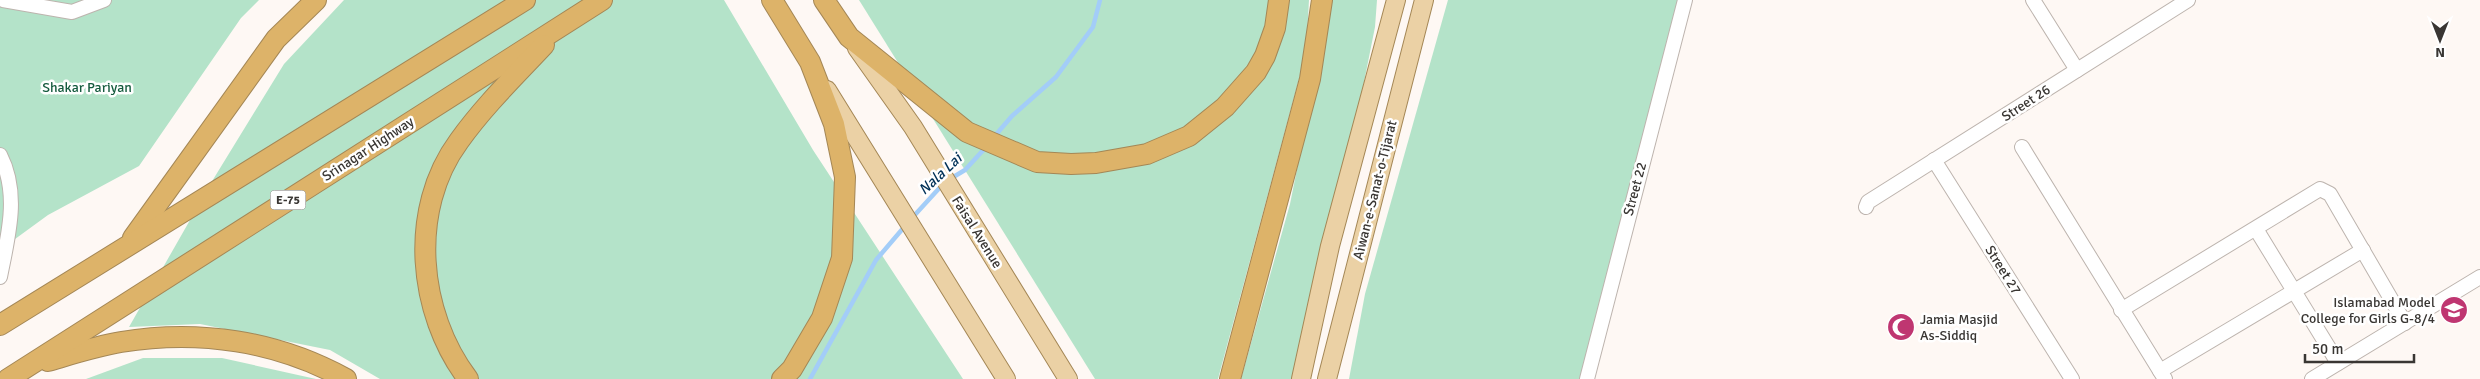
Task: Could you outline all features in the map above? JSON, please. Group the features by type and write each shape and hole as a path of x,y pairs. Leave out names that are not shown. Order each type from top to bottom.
{"highway":[{"path":"128,246 276,39 316,0"},
{"path":"0,325 525,0"},
{"name":"Srinagar Highway","path":"8,379 602,0"},
{"path":"772,0 810,62 834,124 845,177 842,258 822,318 792,369 782,379"},
{"path":"824,0 849,37 967,132 1037,162 1096,163 1147,154 1189,136 1225,107 1256,72 1266,56 1275,28 1279,0"},
{"path":"1230,379 1310,78 1322,0"},
{"path":"468,379 455,362 443,338 428,288 426,260 430,206 446,163 458,142 506,85 568,20"},
{"path":"31,365 120,342 187,336 262,346 295,355 346,379"}],"main road":[{"name":"Aiwan-e-Sanat-o-Tijarat","path":"1327,379 1424,0"},
{"name":"Aiwan-e-Sanat-o-Tijarat","path":"1301,379 1330,246 1394,5"},
{"name":"Faisal Avenue","path":"849,37 912,128 1068,379"},
{"path":"810,62 1006,379"}],"street":[{"path":"3,0 72,12 104,0"},
{"name":"Street 22","path":"1587,379 1685,0"},
{"path":"2033,0 2077,70"},
{"name":"Street 26","path":"1866,207 1868,202 2188,0"},
{"path":"2022,147 2162,375 2294,291 2363,250"},
{"path":"0,154 6,166 13,198 8,238 0,277"},
{"name":"Street 27","path":"1934,160 2072,379"},
{"path":"2121,310 2320,189 2325,190 2363,250 2405,323"},
{"path":"2256,229 2338,363"},
{"path":"2312,379 2480,277"}],"green space":[{"name":"Shakar Pariyan","path":"0,0 259,0 241,18 139,166 48,215 0,250"},
{"path":"344,0 724,0 813,150 963,379 380,379 330,350 200,324 129,327 214,178 284,64"},
{"path":"859,0 1309,0 1306,53 1218,379 1095,379"},
{"path":"1331,0 1377,0 1375,27 1347,167 1294,379 1241,379 1290,204"},
{"path":"1448,0 1678,0 1585,379 1349,379 1365,294"},
{"path":"143,358 222,358 316,379 86,379"}],"waterway":[{"name":"Nala Lai","path":"993,138 1012,116 1056,77 1093,27 1100,0"},
{"name":"Nala Lai","path":"950,179 965,170 987,146"},
{"name":"Nala Lai","path":"912,218 944,183"},
{"name":"Nala Lai","path":"810,379 876,260 905,226"}],"place":[{"name":"Islamabad Model College for Girls G-8/4","path":"2454,310"},
{"name":"Jamia Masjid As-Siddiq","path":"1901,327"}]}
